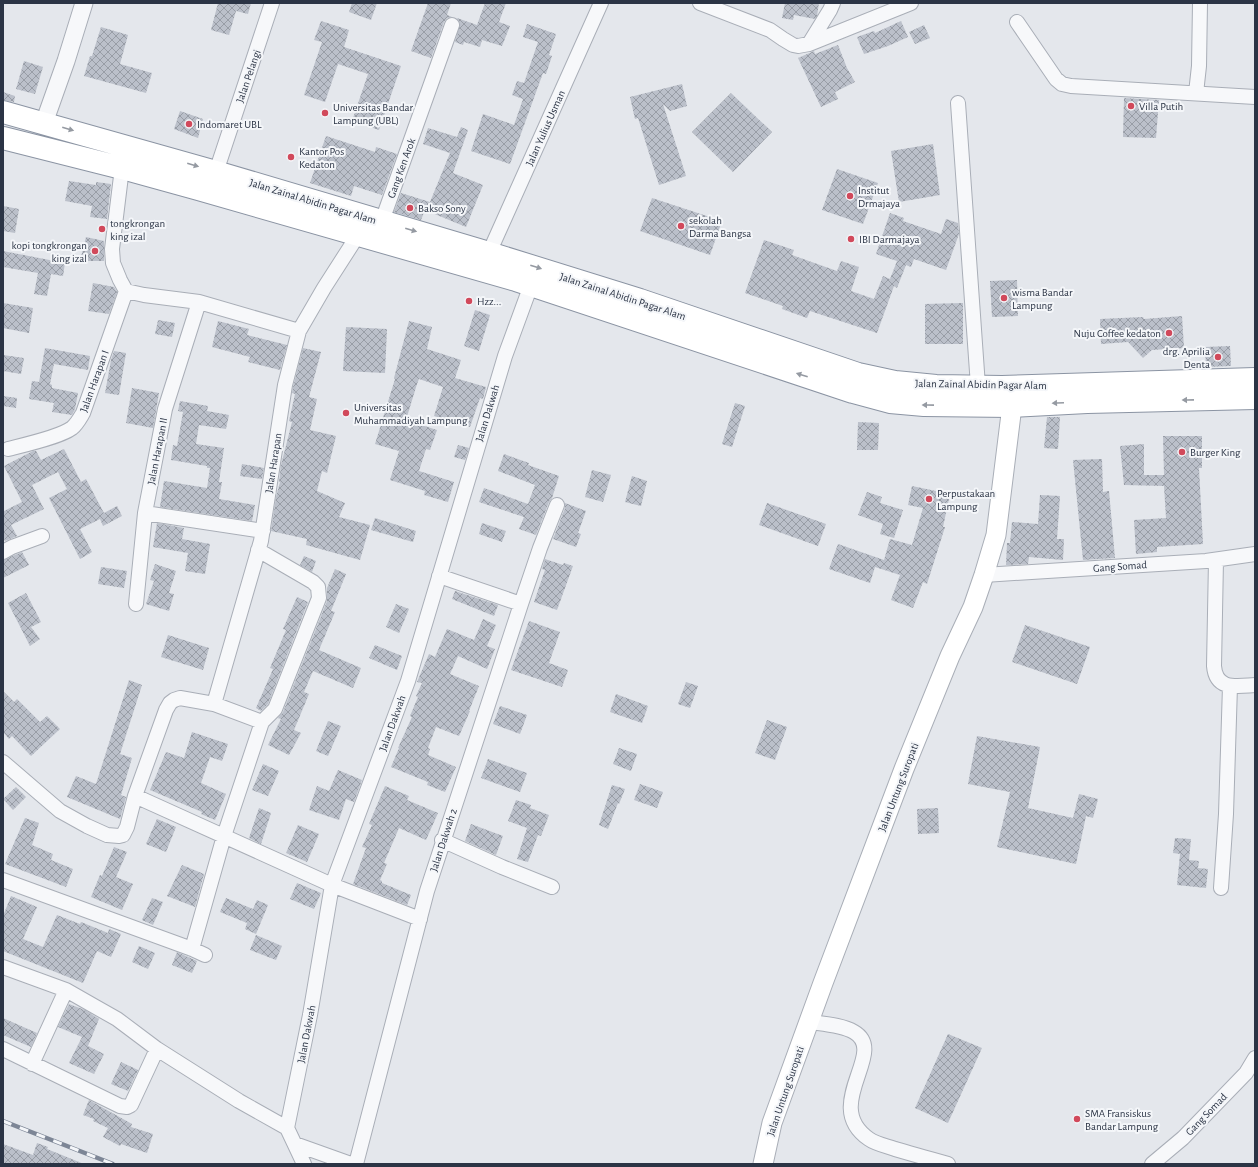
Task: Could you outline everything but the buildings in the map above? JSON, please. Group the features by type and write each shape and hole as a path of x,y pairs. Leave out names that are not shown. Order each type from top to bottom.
{"highway":[{"name":"Jalan Zainal Abidin Pagar Alam","path":"3,112 216,172 489,253 640,300 699,331 859,394 890,402 924,405 1012,406 1100,393"},
{"name":"Jalan Zainal Abidin Pagar Alam","path":"3,138 122,168 531,285 699,331 895,382 936,386 978,386 1100,393 1209,390 1255,398"},
{"name":"Jalan Zainal Abidin Pagar Alam","path":"1209,390 1255,379"}],"main road":[{"name":"Jalan Untung Suropati","path":"763,1164 772,1123 904,769 984,575 996,535 1012,406"}],"street":[{"path":"44,123 84,3"},
{"name":"Jalan Pelangi","path":"216,172 272,3"},
{"name":"Jalan Yulius Usman","path":"489,253 601,3"},
{"path":"700,3 770,30 793,45 798,46 809,44 911,3"},
{"path":"809,44 833,3"},
{"path":"1196,93 1199,66 1200,3"},
{"path":"1017,22 1056,78 1062,84 1071,86 1255,97"},
{"name":"Gang Ken Arok","path":"382,221 452,25"},
{"path":"958,103 978,386"},
{"path":"122,168 112,249 113,263 126,291 144,295 199,302 299,331"},
{"name":"Jalan Harapan","path":"214,704 263,531 285,385 299,331 324,288 358,235"},
{"name":"Jalan Dakwah","path":"287,1128 310,1015 332,885 408,681 505,356 531,285"},
{"name":"Jalan Harapan I","path":"8,449 62,433 76,424 83,413 126,291"},
{"name":"Jalan Harapan II","path":"136,604 145,513 165,409 199,302"},
{"name":"Jalan Dakwah 2","path":"356,1164 426,891 540,548 557,505"},
{"path":"145,513 263,531"},
{"path":"3,552 42,536"},
{"path":"192,949 224,836 262,722 275,709 319,598 318,587 313,582 258,550"},
{"name":"Gang Somad","path":"984,575 1216,560 1255,554"},
{"path":"1216,560 1215,672 1219,680 1230,686 1255,685"},
{"path":"439,576 521,604"},
{"path":"1221,888 1226,814 1230,686"},
{"path":"3,762 60,811 107,836 114,837 123,835 127,827 135,796 170,703 180,698 214,704 262,722"},
{"path":"135,796 332,885 420,918"},
{"path":"442,840 502,867 552,887"},
{"path":"3,880 192,949 205,956"},
{"path":"3,967 66,990 117,1019 157,1049 239,1101 287,1128 304,1164"},
{"path":"32,1064 66,990"},
{"path":"810,1022 841,1027 856,1033 865,1047 865,1055 850,1099 850,1110 853,1121 863,1135 871,1141 884,1146 948,1164"},
{"path":"3,1049 120,1106 127,1107 131,1105 157,1049"},
{"name":"Gang Somad","path":"1152,1164 1183,1138 1204,1117 1246,1073 1255,1058"},
{"path":"295,1144 351,1164"}],"railway":[{"path":"3,1121 113,1164"}],"place":[{"name":"Villa Putih","path":"1131,106"},
{"name":"Universitas Bandar Lampung (UBL)","path":"325,113"},
{"name":"Indomaret UBL","path":"189,124"},
{"name":"Kantor Pos Kedaton","path":"291,157"},
{"name":"Institut Drmajaya","path":"850,196"},
{"name":"Bakso Sony","path":"410,208"},
{"name":"sekolah Darma Bangsa","path":"681,226"},
{"name":"tongkrongan king izal","path":"102,229"},
{"name":"IBI Darmajaya","path":"851,239"},
{"name":"kopi tongkrongan king izal","path":"95,251"},
{"name":"wisma Bandar Lampung","path":"1004,298"},
{"name":"Hzz...","path":"469,301"},
{"name":"Nuju Coffee kedaton","path":"1169,333"},
{"name":"drg. Aprilia Denta","path":"1218,357"},
{"name":"Universitas Muhammadiyah Lampung","path":"346,413"},
{"name":"Burger King","path":"1182,452"},
{"name":"Perpustakaan Lampung","path":"929,499"},
{"name":"SMA Fransiskus Bandar Lampung","path":"1077,1119"}]}
